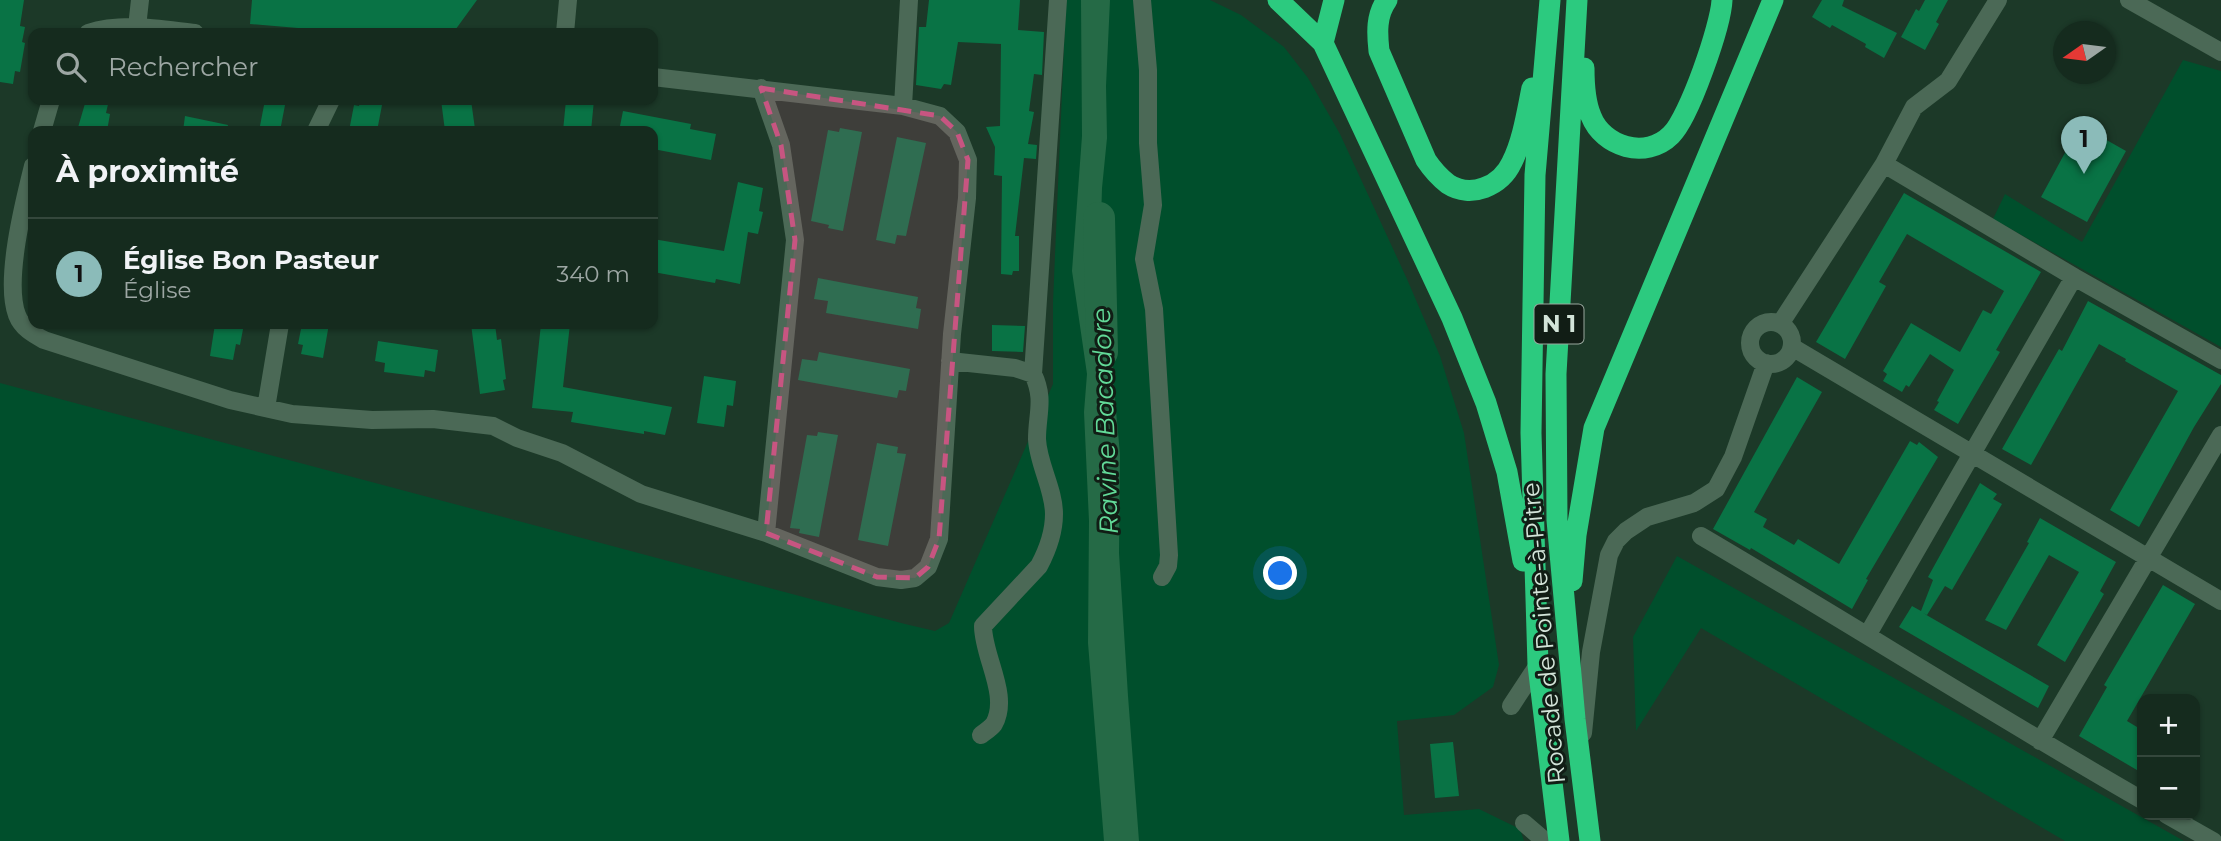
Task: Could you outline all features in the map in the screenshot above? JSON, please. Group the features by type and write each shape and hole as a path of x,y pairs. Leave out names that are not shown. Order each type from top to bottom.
{"highway":[{"path":"1278,0 1322,43 1452,318 1486,403 1507,472 1535,621"},
{"path":"1322,43 1334,0"},
{"path":"1387,0 1379,19 1379,51 1418,144 1437,175 1461,190 1476,191 1503,177 1512,164 1529,103 1550,0"},
{"name":"Rocade de Pointe-à-Pitre","path":"1550,0 1535,174 1531,433 1538,665 1559,841"},
{"path":"1577,6 1584,37 1584,72 1590,114 1596,127 1606,136 1618,145 1634,149 1672,135 1685,115 1720,18 1722,0"},
{"path":"1567,636 1576,535 1594,428 1773,0"},
{"name":"Rocade de Pointe-à-Pitre","path":"1577,6 1556,374 1557,520 1590,841"}],"street":[{"path":"137,27 140,0"},
{"path":"565,28 568,0"},
{"path":"903,106 909,0"},
{"path":"981,735 993,724 999,694 985,645 983,626 1040,566 1045,556 1054,516 1037,439 1041,394 1033,374 1058,0"},
{"path":"1142,0 1148,70 1148,143 1153,205 1144,260 1154,309 1169,555 1168,566 1162,576"},
{"path":"1780,324 1884,164 1914,107 1948,80 1998,0"},
{"path":"2129,0 2221,52"},
{"path":"103,28 147,28"},
{"path":"28,195 15,257 12,293 18,318 30,332 44,340 230,400 292,414 372,421 433,419 493,426 517,438 562,453 641,494 766,533 877,577 901,580 915,578 928,567 939,540 950,361 959,254 967,198 968,160 957,132 940,116 903,106 658,78"},
{"path":"761,88 780,145 795,240 766,533"},
{"path":"43,126 50,105"},
{"path":"318,126 329,105"},
{"path":"1884,164 2074,277 2221,360"},
{"path":"1868,634 2074,277"},
{"path":"1764,322 1780,324 1789,331 1792,347 1782,361 1766,363 1759,360 1751,350 1752,333 1764,322"},
{"path":"266,408 279,329"},
{"path":"1792,347 2221,601"},
{"path":"950,361 1015,368 1033,374"},
{"path":"1580,761 1591,652 1609,555 1616,541 1647,517 1694,503 1716,489 1733,457 1766,363"},
{"path":"2040,741 2221,435"},
{"path":"1701,536 2137,797"},
{"path":"1511,706 1538,665"},
{"path":"2176,820 2213,841"},
{"path":"1524,823 1545,841"}],"highlighted area":[{"path":"761,88 940,116 957,132 968,160 939,539 928,567 915,578 877,577 766,533 795,240 781,145"}],"shaded area":[{"path":"1066,0 1210,0 1241,15 1284,47 1308,78 1340,134 1440,356 1464,433 1499,665 1493,687 1454,715 1397,721 1404,815 1479,809 1520,829 1524,841 0,841 0,383 905,624 935,631 949,623 1053,384 1053,302"},
{"path":"2183,60 2221,71 2221,347 1993,219 2005,194 2082,242"},
{"path":"1677,556 2137,815 2137,820 2147,820 2184,841 2065,841 1701,628 1636,731 1633,637"}],"water":[{"path":"1081,0 1110,0 1106,86 1107,138 1100,254 1101,316 1112,325 1113,379 1120,454 1119,553 1139,841 1104,841 1088,643 1089,521 1084,412 1087,374 1072,271 1082,136"}],"building":[{"path":"0,0 24,0 20,26 25,27 22,42 25,43 20,72 15,71 13,84 0,82"},
{"path":"252,0 477,0 457,28 297,28 250,24"},
{"path":"929,0 1020,0 1018,30 1044,32 1042,75 1034,74 1029,111 1034,112 1028,144 1037,145 1036,159 1024,158 1015,236 1019,236 1019,271 1013,271 1012,275 1001,274 1002,176 994,175 995,147 986,127 1000,126 1001,44 958,42 951,85 944,84 941,89 916,85 919,27 926,27"},
{"path":"1822,0 1844,0 1842,6 1897,33 1884,58 1865,47 1866,44 1812,17"},
{"path":"1925,0 1948,0 1925,50 1901,37 1916,9 1919,11"},
{"path":"85,105 108,105 106,113 110,114 108,126 78,126"},
{"path":"264,105 285,105 281,126 260,126"},
{"path":"354,105 382,105 378,126 350,126"},
{"path":"442,105 472,105 475,126 444,126"},
{"path":"566,105 594,105 591,126 563,126"},
{"path":"623,111 691,124 690,129 716,134 711,160 658,150 658,126 620,126"},
{"path":"185,116 228,125 228,126 184,126"},
{"path":"2080,125 2126,151 2087,222 2041,197"},
{"path":"840,128 862,132 843,231 811,221 828,130 839,132"},
{"path":"897,137 926,143 906,236 897,235 895,244 876,240"},
{"path":"738,182 763,188 759,211 763,212 758,234 748,232 740,284 716,279 715,283 658,273 658,240 724,251"},
{"path":"1904,193 2041,272 1996,350 2000,352 1958,424 1934,410 1954,370 1930,354 1909,387 1906,385 1902,392 1883,381 1887,374 1883,371 1911,323 1960,352 1983,310 1991,314 2004,291 1907,234 1879,282 1886,286 1845,359 1816,342"},
{"path":"818,278 918,297 916,308 921,309 918,329 826,313 828,301 814,299"},
{"path":"2088,301 2221,375 2221,384 2139,527 2110,510 2178,391 2125,361 2126,359 2099,344 2031,465 2002,449 2059,349 2062,351"},
{"path":"992,325 1025,326 1023,352 992,351"},
{"path":"214,329 243,329 233,360 210,356"},
{"path":"301,329 328,329 323,358 301,354 303,345 298,344"},
{"path":"472,329 496,329 497,340 501,339 505,390 480,394"},
{"path":"540,329 569,329 563,387 672,407 665,435 571,422 573,412 532,408"},
{"path":"378,341 438,350 435,372 425,370 424,377 384,372 385,363 375,361"},
{"path":"819,352 910,369 906,391 899,390 897,398 798,380 802,359 817,361"},
{"path":"704,376 736,381 733,406 727,405 724,427 697,423"},
{"path":"1797,377 1822,392 1754,512 1767,519 1763,527 1794,545 1798,539 1839,564 1910,441 1917,445 1919,442 1938,457 1866,579 1868,580 1852,609 1751,548 1750,550 1713,529"},
{"path":"818,432 838,435 819,537 799,533 800,529 790,528 807,435 817,436"},
{"path":"877,443 898,447 897,453 906,454 888,546 858,540"},
{"path":"1980,483 1997,494 1993,499 2002,504 1952,590 1945,586 1927,615 1923,613 2049,686 2038,708 1899,627 1912,606 1921,611 1933,580 1928,577"},
{"path":"2040,518 2116,562 2100,591 2104,594 2065,662 2037,645 2079,572 2049,555 2006,630 1985,620 2029,543 2027,542"},
{"path":"2163,585 2195,604 2143,694 2137,694 2137,704 2127,721 2137,727 2137,770 2079,736 2107,687 2104,685"},
{"path":"1453,742 1459,796 1435,798 1430,744"}],"waterway":[{"name":"Ravine Bacadore","path":"1099,218 1102,352"}],"place":[{"name":"Église Bon Pasteur","path":"2084,174"}]}
